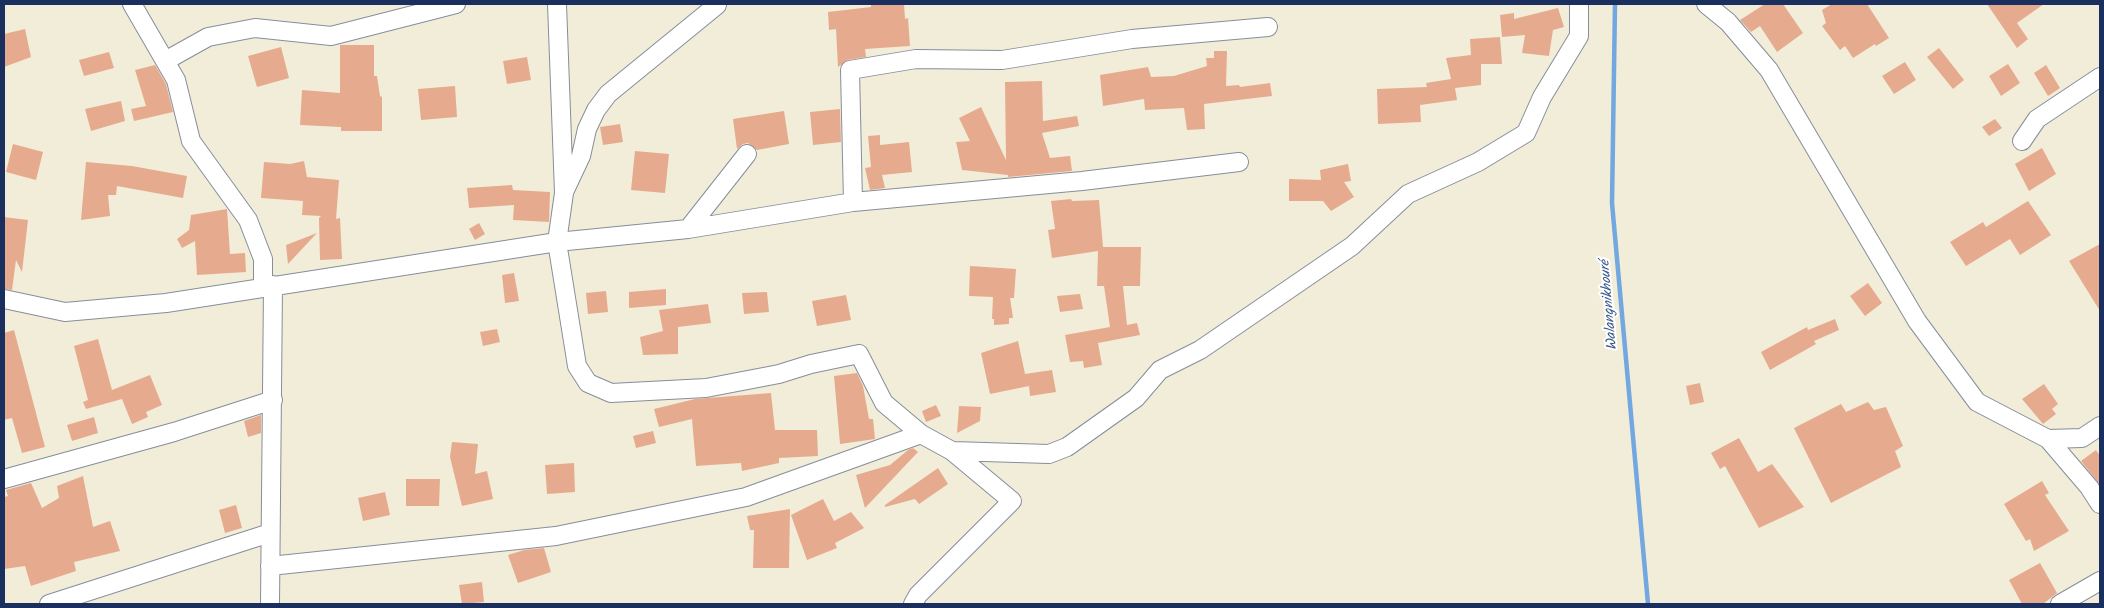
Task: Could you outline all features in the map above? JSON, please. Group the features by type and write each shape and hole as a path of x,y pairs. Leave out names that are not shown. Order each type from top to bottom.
{"street":[{"path":"132,4 176,80 191,141 248,220 264,259 268,286 273,400 270,604"},
{"path":"165,61 208,37 255,28 331,36 456,4"},
{"path":"557,4 564,193 557,242 577,366 588,383 611,393 706,388 779,374 811,364 859,354 884,403 921,434 952,451 1012,501 918,595 913,604"},
{"path":"564,193 581,156 587,129 596,110 608,94 717,4"},
{"path":"952,451 1049,454 1067,447 1136,398 1160,370 1200,350 1352,246 1408,194 1478,162 1526,133 1542,97 1580,36 1579,4"},
{"path":"1706,4 1728,22 1769,70 1917,321 1977,402 2048,439 2089,487 2100,504"},
{"path":"853,202 850,70 916,59 1002,60 1132,39 1268,27"},
{"path":"2022,141 2037,119 2100,77"},
{"path":"688,229 747,154"},
{"path":"4,299 65,312 166,303 557,242 688,229 853,202 1082,181 1239,162"},
{"path":"4,479 174,432 273,400"},
{"path":"2048,439 2082,438 2100,426"},
{"path":"270,566 566,534 746,496 921,434"},
{"path":"49,604 270,534"},
{"path":"2060,604 2100,581"}],"building":[{"path":"871,4 904,4 905,19 908,18 910,46 865,49 866,57 848,60 838,67 836,29 829,30 828,12 871,7"},
{"path":"1765,4 1783,4 1803,33 1777,52 1760,26 1751,32 1740,20"},
{"path":"1832,4 1867,4 1889,38 1876,46 1875,44 1853,58 1845,46 1840,50 1822,26 1826,23 1822,10"},
{"path":"1987,4 2044,4 2017,23 2028,39 2017,48"},
{"path":"1558,8 1564,27 1553,30 1549,56 1522,53 1525,35 1502,37 1500,15 1514,13 1514,19"},
{"path":"25,29 31,57 4,67 4,34"},
{"path":"1500,37 1502,64 1481,64 1481,85 1455,88 1457,100 1420,105 1421,122 1378,124 1377,89 1427,87 1426,83 1451,79 1446,58 1471,55 1470,39"},
{"path":"340,45 374,45 374,76 377,76 380,96 382,97 382,131 341,131 341,127 300,125 302,90 340,93"},
{"path":"281,47 289,78 257,87 248,56"},
{"path":"1939,48 1964,80 1953,89 1927,57"},
{"path":"1214,51 1227,51 1226,86 1239,85 1240,87 1270,83 1272,96 1204,104 1205,129 1187,130 1184,108 1145,110 1144,99 1103,106 1100,75 1148,67 1151,77 1174,76 1207,66 1206,58 1214,58"},
{"path":"109,52 114,68 84,76 79,60"},
{"path":"527,57 531,80 507,84 503,61"},
{"path":"1905,62 1916,80 1894,94 1882,76"},
{"path":"2008,64 2020,83 2001,96 1989,76"},
{"path":"155,65 166,84 173,112 134,121 131,109 146,106 135,70"},
{"path":"2046,65 2060,88 2048,96 2034,73"},
{"path":"1042,81 1043,121 1077,116 1079,126 1042,133 1050,158 1070,156 1072,171 1008,177 1008,175 962,170 956,142 970,141 959,118 981,107 1006,160 1005,82"},
{"path":"455,86 457,117 421,120 418,89"},
{"path":"121,101 125,121 91,131 85,109"},
{"path":"840,109 841,142 813,145 810,112"},
{"path":"784,111 789,144 757,150 748,143 743,144 737,149 733,119"},
{"path":"1995,119 2002,128 1989,136 1982,127"},
{"path":"620,124 623,142 603,145 600,127"},
{"path":"880,135 880,145 909,142 912,172 882,175 885,188 870,190 865,168 871,167 868,136"},
{"path":"13,144 43,152 36,180 6,172"},
{"path":"2042,148 2056,174 2029,191 2015,164"},
{"path":"635,151 669,154 665,193 631,190"},
{"path":"304,161 307,177 339,180 336,219 340,218 342,259 320,260 319,218 321,216 302,215 303,201 261,198 264,162 290,164"},
{"path":"86,162 132,166 187,176 183,198 117,186 116,195 108,195 110,216 81,220"},
{"path":"1348,164 1351,181 1344,182 1354,197 1331,211 1323,201 1289,201 1289,179 1321,180 1320,170"},
{"path":"512,185 513,190 550,192 549,222 513,220 514,205 469,208 467,188"},
{"path":"1071,199 1072,201 1099,200 1103,247 1141,247 1140,286 1123,286 1127,325 1137,323 1140,335 1098,343 1102,365 1084,368 1083,361 1070,362 1065,335 1110,327 1104,286 1097,286 1098,251 1052,258 1048,230 1055,229 1051,201"},
{"path":"2028,201 2051,235 2020,255 2010,239 1966,266 1950,242 1983,222 1986,227"},
{"path":"227,209 230,254 245,253 246,272 197,275 195,241 182,248 177,239 189,230 191,215"},
{"path":"4,217 28,220 22,272 16,260 12,290 4,289"},
{"path":"479,223 485,234 475,240 469,229"},
{"path":"317,233 288,264 286,245"},
{"path":"2100,244 2100,311 2069,261"},
{"path":"970,266 1016,269 1014,298 1010,298 1013,318 1009,318 1009,324 994,325 994,319 992,319 993,297 969,296"},
{"path":"514,273 519,301 505,303 502,275"},
{"path":"1868,283 1882,303 1865,316 1850,296"},
{"path":"666,289 666,305 629,308 629,292"},
{"path":"606,291 608,312 588,314 586,293"},
{"path":"767,292 769,312 744,314 742,293"},
{"path":"1080,294 1083,309 1060,312 1057,296"},
{"path":"846,295 851,320 817,326 812,301"},
{"path":"708,304 711,323 678,327 678,354 643,355 640,337 663,331 659,310"},
{"path":"1835,319 1839,330 1814,341 1816,344 1770,370 1761,352 1807,327 1808,330"},
{"path":"497,329 500,342 483,346 480,332"},
{"path":"14,330 45,447 22,453 12,418 4,420 4,333"},
{"path":"98,339 112,390 150,375 162,405 146,412 148,417 132,424 122,399 86,409 83,402 88,400 74,346"},
{"path":"1018,341 1025,374 1052,370 1056,392 1030,396 1029,386 990,394 981,353"},
{"path":"857,373 863,386 869,419 873,419 875,439 840,444 834,376"},
{"path":"1700,383 1704,402 1690,405 1686,386"},
{"path":"2044,384 2058,404 2052,409 2056,414 2043,424 2022,399"},
{"path":"771,393 775,430 817,430 818,456 779,458 779,463 742,471 741,463 696,466 692,419 659,427 654,409 695,399"},
{"path":"1868,402 1874,410 1886,407 1903,446 1895,451 1901,467 1831,503 1794,428 1841,404 1846,412"},
{"path":"936,405 941,416 926,422 922,411"},
{"path":"959,406 981,407 980,421 957,433"},
{"path":"261,415 261,433 248,437 244,421"},
{"path":"94,417 98,433 72,441 67,425"},
{"path":"653,431 656,443 636,448 633,436"},
{"path":"1739,438 1758,472 1772,464 1804,507 1759,528 1725,466 1720,469 1711,453"},
{"path":"452,442 478,444 475,474 487,471 493,499 462,506 450,457"},
{"path":"913,448 918,452 865,508 856,475 890,465"},
{"path":"2096,450 2100,456 2100,485 2081,461"},
{"path":"574,463 575,492 547,494 545,465"},
{"path":"938,468 948,484 919,504 915,499 885,507 885,505"},
{"path":"83,476 93,527 110,521 120,551 74,562 76,571 31,586 25,566 4,569 4,497 8,496 6,490 31,483 42,508 59,498 57,486"},
{"path":"406,479 440,479 439,506 406,506"},
{"path":"2042,481 2049,493 2045,495 2069,531 2034,551 2030,539 2026,541 2004,504"},
{"path":"385,492 390,515 363,521 358,498"},
{"path":"823,499 834,521 851,512 864,528 835,543 837,548 807,560 791,515"},
{"path":"236,505 242,528 225,533 219,510"},
{"path":"790,509 789,568 753,568 754,530 750,530 747,516"},
{"path":"544,548 551,572 518,583 508,555 524,550"},
{"path":"2040,563 2057,593 2043,604 2022,604 2009,580"},
{"path":"482,582 484,602 462,604 459,585"}],"waterway":[{"name":"Walangnikhouré","path":"1615,4 1612,203 1648,604"}]}
